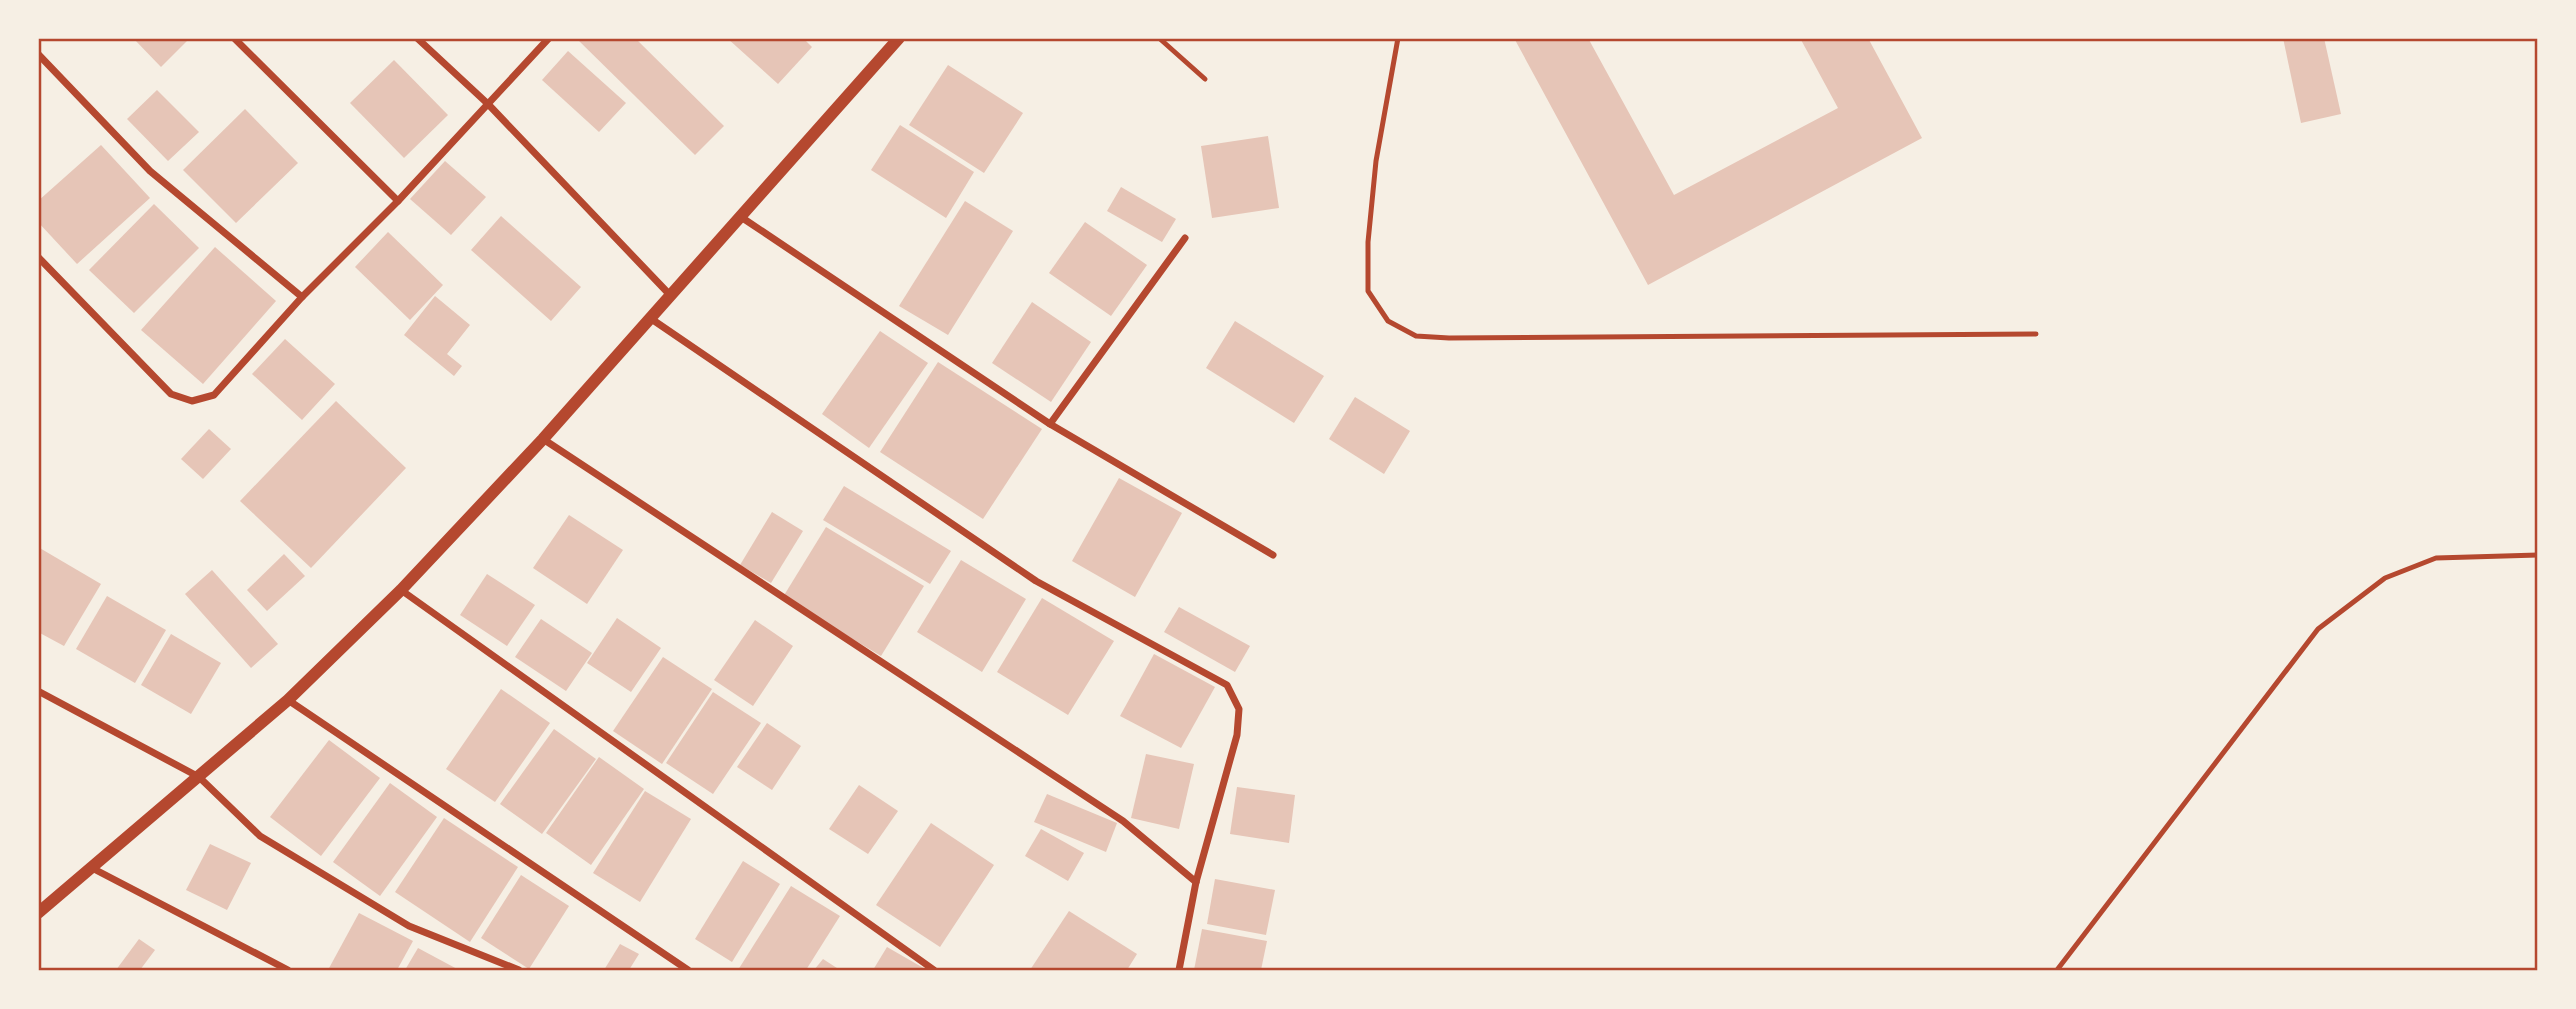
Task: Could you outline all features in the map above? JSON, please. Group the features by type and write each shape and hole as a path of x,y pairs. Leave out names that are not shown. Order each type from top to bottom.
{"street":[{"path":"234,38 398,201"},
{"path":"417,38 488,104 670,295"},
{"path":"38,257 171,394 192,401 214,395 302,297 398,201 549,38"},
{"path":"38,913 288,700 401,590 543,439 900,38"},
{"path":"38,54 150,172 302,297"},
{"path":"741,217 1050,424 1273,555"},
{"path":"1050,424 1185,238"},
{"path":"649,317 1036,581 1227,685 1239,709 1237,735 1196,882 1179,971"},
{"path":"543,439 1123,821 1196,882"},
{"path":"401,590 934,971"},
{"path":"38,691 199,777 260,836 409,926 519,971"},
{"path":"288,700 688,971"},
{"path":"92,868 288,971"}],"lane":[{"path":"1159,38 1205,79"},
{"path":"1398,38 1377,161 1368,242 1368,291 1388,321 1416,336 1448,338 2035,334"},
{"path":"2057,971 2318,629 2385,578 2436,558 2538,555"}],"building":[{"path":"133,38 190,38 161,67"},
{"path":"576,38 635,38 724,126 695,155"},
{"path":"727,38 803,38 812,47 778,84"},
{"path":"1514,38 1588,38 1674,195 1838,108 1800,38 1868,38 1922,138 1648,285"},
{"path":"2283,38 2324,38 2341,114 2301,123"},
{"path":"568,51 626,103 599,132 542,80"},
{"path":"394,60 448,115 404,158 350,103"},
{"path":"948,65 1023,113 984,173 909,125"},
{"path":"157,90 199,132 168,161 127,119"},
{"path":"245,109 298,163 236,223 183,170"},
{"path":"900,125 974,172 946,218 871,170"},
{"path":"1268,136 1279,208 1212,218 1201,146"},
{"path":"101,145 150,198 77,264 38,222 38,201"},
{"path":"445,161 486,197 451,235 410,199"},
{"path":"1121,187 1176,219 1162,242 1107,211"},
{"path":"965,201 1013,231 948,335 899,306"},
{"path":"154,204 199,248 134,313 89,270"},
{"path":"501,216 581,287 551,321 471,250"},
{"path":"1085,222 1147,265 1111,316 1049,273"},
{"path":"388,232 443,285 410,320 355,267"},
{"path":"215,247 276,301 203,384 141,330"},
{"path":"435,296 470,325 447,354 462,366 454,376 404,335"},
{"path":"1032,302 1091,342 1051,402 992,363"},
{"path":"1235,321 1324,376 1294,423 1206,368"},
{"path":"880,331 928,363 869,448 822,414"},
{"path":"285,339 335,384 302,420 252,374"},
{"path":"938,362 1042,429 983,519 880,452"},
{"path":"1355,397 1410,431 1384,474 1329,439"},
{"path":"336,401 406,468 311,568 240,501"},
{"path":"209,429 231,449 203,479 181,459"},
{"path":"1119,478 1182,513 1135,597 1072,561"},
{"path":"844,486 951,551 930,584 823,520"},
{"path":"772,512 803,531 771,583 740,565"},
{"path":"569,515 623,550 587,604 533,568"},
{"path":"826,527 924,586 881,656 783,597"},
{"path":"38,547 101,584 64,646 38,632"},
{"path":"284,554 305,576 267,611 247,590"},
{"path":"961,560 1026,599 982,672 917,632"},
{"path":"212,570 278,644 251,668 185,594"},
{"path":"487,574 535,605 507,646 460,615"},
{"path":"107,596 166,630 135,683 76,649"},
{"path":"1042,598 1114,641 1068,715 997,672"},
{"path":"1179,607 1250,646 1235,672 1164,632"},
{"path":"617,618 661,648 631,692 587,663"},
{"path":"541,619 592,653 566,691 515,657"},
{"path":"755,620 793,646 753,706 714,680"},
{"path":"171,634 221,663 191,714 141,685"},
{"path":"1154,654 1215,687 1181,748 1120,716"},
{"path":"663,657 712,689 662,764 613,731"},
{"path":"501,689 550,723 495,802 446,769"},
{"path":"713,692 761,723 713,794 666,763"},
{"path":"767,723 801,746 772,790 737,767"},
{"path":"554,729 596,759 542,834 500,804"},
{"path":"329,740 380,778 321,856 270,817"},
{"path":"1146,754 1194,764 1179,829 1131,818"},
{"path":"599,757 644,789 591,865 546,833"},
{"path":"390,783 437,817 380,896 333,862"},
{"path":"859,785 898,811 868,854 829,829"},
{"path":"1237,787 1295,795 1289,843 1230,834"},
{"path":"645,791 691,819 640,902 593,873"},
{"path":"1047,794 1117,823 1106,852 1034,822"},
{"path":"444,818 518,867 470,942 395,892"},
{"path":"931,823 994,865 940,947 876,905"},
{"path":"1041,829 1084,853 1068,881 1025,856"},
{"path":"210,844 251,863 227,910 186,890"},
{"path":"743,861 780,884 732,962 695,939"},
{"path":"521,875 569,906 529,969 481,938"},
{"path":"1215,879 1275,890 1266,935 1207,924"},
{"path":"791,886 840,916 806,970 738,970"},
{"path":"1069,911 1137,954 1127,970 1030,970"},
{"path":"359,913 413,941 397,970 328,970"},
{"path":"1202,929 1267,941 1261,970 1194,970"},
{"path":"139,939 155,950 140,970 116,970"},
{"path":"620,944 639,954 629,970 604,970"},
{"path":"887,947 927,970 873,970"},
{"path":"418,948 459,970 405,970"},
{"path":"823,959 840,970 814,970"}]}
